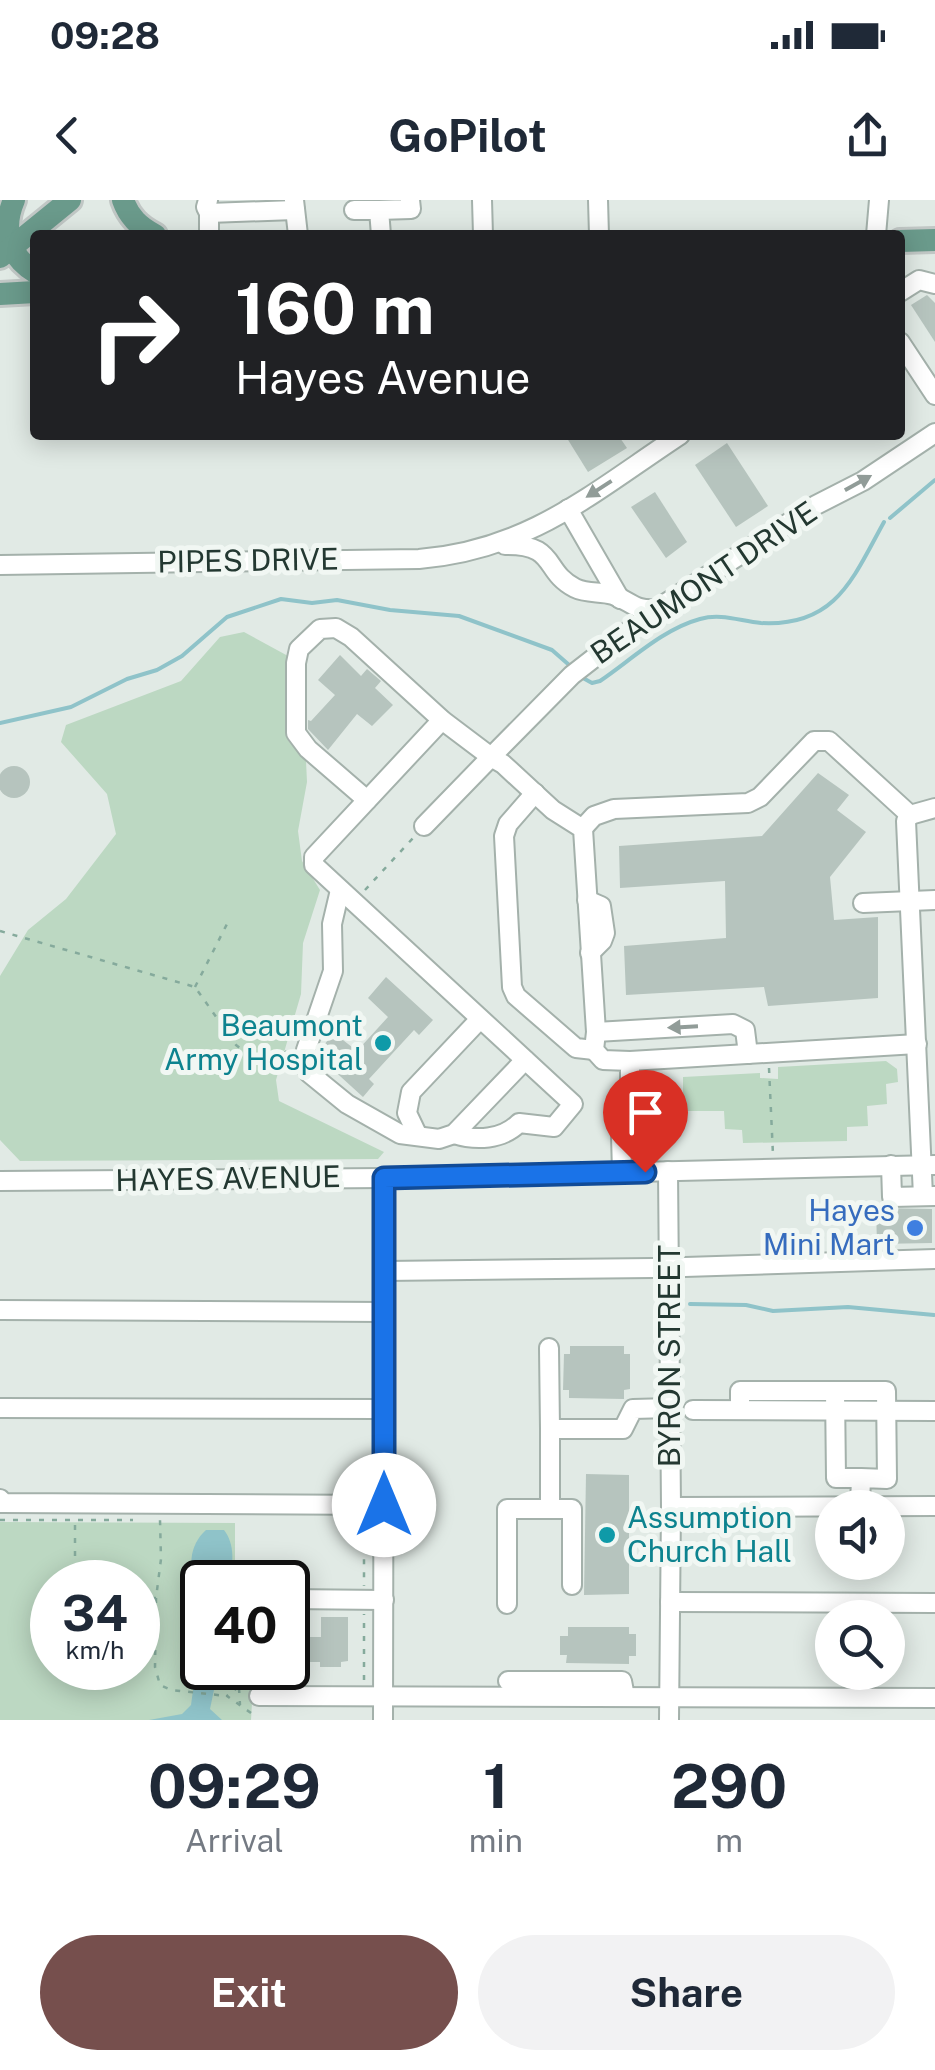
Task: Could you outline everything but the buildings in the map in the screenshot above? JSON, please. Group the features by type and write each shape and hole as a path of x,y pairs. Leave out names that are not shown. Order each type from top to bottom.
{"main road":[{"path":"14,200 7,224 12,251 30,269"},
{"path":"36,230 70,200"},
{"path":"123,200 127,212 144,230"},
{"path":"905,241 935,240"},
{"path":"0,294 30,292"}],"street":[{"path":"354,210 410,209 410,200"},
{"path":"482,200 483,230"},
{"path":"598,200 599,230"},
{"path":"876,230 878,200"},
{"path":"208,207 294,205 297,230"},
{"path":"379,210 381,230"},
{"path":"905,289 919,280 935,284"},
{"path":"905,350 935,395"},
{"name":"BEAUMONT DRIVE","path":"424,826 572,675 656,609 935,433"},
{"name":"PIPES DRIVE","path":"495,546 541,527 672,440"},
{"path":"568,509 620,599"},
{"name":"PIPES DRIVE","path":"0,565 420,559 525,545 544,553 575,588 620,599 638,610 656,609"},
{"path":"367,800 308,749 296,733 295,683 300,649 320,629 336,628 351,637 442,720 504,764 553,810 582,828"},
{"path":"442,720 314,857 314,865 573,1104 554,1127 519,1123 509,1134 497,1137 467,1138 454,1134"},
{"path":"910,815 828,741 814,741 776,776 760,797 748,803 614,810 594,816 582,828 595,1041 604,1060 917,1044"},
{"path":"535,793 508,824 504,836 512,987 516,996 576,1048 595,1041 740,1025 745,1030 748,1054"},
{"path":"891,1165 892,1197 929,1196 906,822 910,815 935,808"},
{"path":"340,890 332,924 333,971 314,1021 305,1064 308,1073 347,1104 400,1134 440,1139 454,1134 524,1060"},
{"path":"864,903 935,900"},
{"path":"417,1134 407,1113 411,1092 480,1019"},
{"path":"622,1172 621,1135 630,1099 630,1061"},
{"name":"HAYES AVENUE","path":"0,1181 384,1178 928,1165"},
{"name":"BYRON STREET","path":"668,1171 672,1507 669,1720"},
{"path":"383,1720 384,1178"},
{"path":"385,1270 935,1259"},
{"path":"0,1310 385,1312"},
{"path":"549,1348 550,1509"},
{"path":"740,1410 740,1391 836,1391 886,1391 887,1479 836,1478 836,1391"},
{"path":"0,1408 384,1409"},
{"path":"550,1429 623,1429 634,1409 670,1408"},
{"path":"692,1410 935,1411"},
{"path":"860,1478 860,1490"},
{"path":"1,1501 384,1505"},
{"path":"672,1507 815,1505"},
{"path":"905,1506 935,1506"},
{"path":"507,1604 507,1509 572,1508 572,1585"},
{"path":"310,1599 384,1600"},
{"path":"670,1602 935,1602"},
{"path":"254,1696 383,1696 508,1681 625,1698 935,1698"}],"path":[{"path":"195,987 228,922"},
{"path":"0,931 195,987 236,1045 246,1053 274,1058 293,1046"},
{"path":"768,1062 773,1156"},
{"path":"0,1520 143,1520"},
{"path":"75,1520 75,1560"},
{"path":"160,1520 160,1560"},
{"path":"363,1521 364,1680"},
{"path":"160,1683 164,1688 226,1696 240,1706"},
{"path":"226,1696 235,1690"},
{"path":"239,1690 240,1706"},
{"path":"240,1706 254,1696 244,1690"}],"green space":[{"path":"244,632 288,656 287,739 306,761 307,782 298,831 302,861 320,890 303,943 301,994 276,1080 279,1101 384,1152 378,1159 20,1161 0,1140 0,976 28,930 66,899 116,834 107,794 61,742 66,725 181,681 220,637"},
{"path":"886,1061 897,1069 898,1082 886,1084 887,1104 867,1106 868,1126 847,1127 847,1141 743,1143 742,1130 725,1129 724,1111 683,1111 683,1077 760,1073 760,1078 778,1079 778,1067"},
{"path":"0,1522 235,1523 235,1560 180,1560 180,1690 253,1690 251,1720 0,1720"}],"water":[{"path":"206,1530 224,1530 232,1548 232,1560 192,1560"},
{"path":"193,1690 214,1690 210,1709 222,1720 149,1720 182,1714 191,1705"}],"waterway":[{"path":"890,518 935,480"},
{"path":"583,678 592,683 600,681 660,637 700,619 787,622 825,608 851,580 884,522"},
{"path":"0,723 71,707 127,679 157,670 182,656 227,617 281,599 312,603 337,600 390,610 459,616 552,650 568,664"},
{"path":"690,1304 746,1305 773,1311 848,1307 934,1315"}],"place":[{"name":"Beaumont Army Hospital","path":"383,1043"},
{"name":"Hayes Mini Mart","path":"915,1228"},
{"name":"Assumption Church Hall","path":"607,1535"}],"route":[{"path":"384,1505 384,1178 645,1172"}]}
